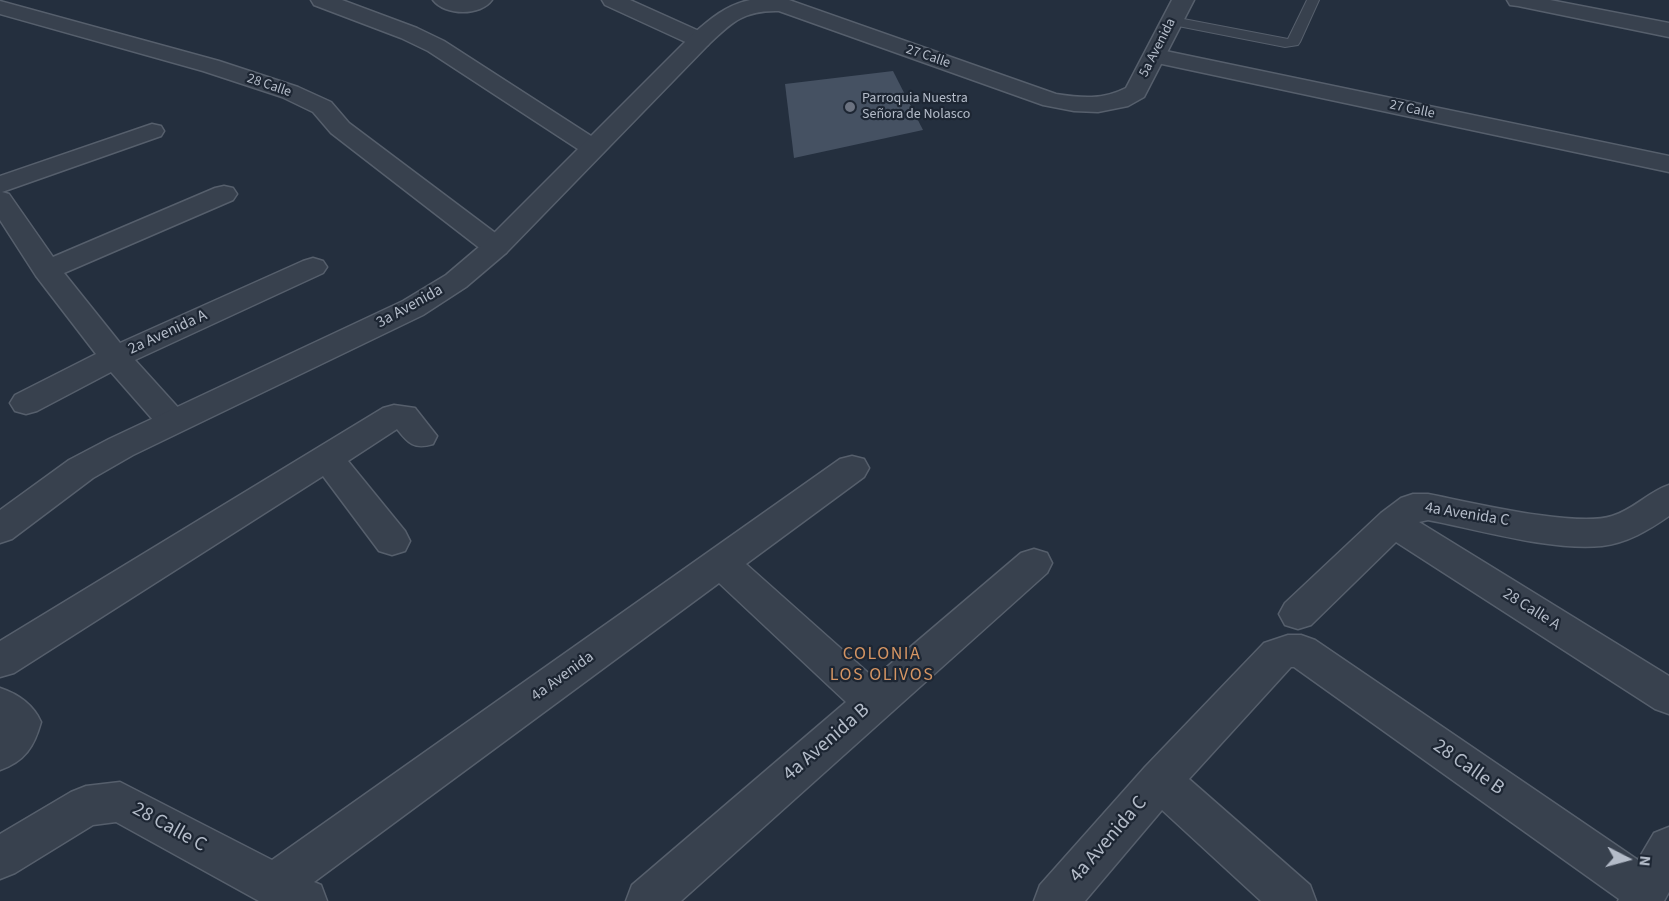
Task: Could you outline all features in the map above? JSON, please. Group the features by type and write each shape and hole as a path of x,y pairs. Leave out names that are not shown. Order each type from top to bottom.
{"street":[{"path":"322,0 409,33 436,46 593,148"},
{"path":"444,0 460,7 481,0"},
{"path":"613,0 700,40"},
{"name":"5a Avenida","path":"1098,105 1120,101 1136,92 1183,0"},
{"path":"1518,0 1669,30"},
{"name":"3a Avenida","path":"0,529 81,470 172,421 413,308 456,281 496,247 700,40 734,10 759,3"},
{"name":"27 Calle","path":"759,3 781,5 1051,100 1098,105"},
{"name":"28 Calle","path":"0,7 211,66 290,92 322,107 340,128 496,247"},
{"name":"27 Calle","path":"1156,56 1669,164"},
{"path":"0,185 152,131"},
{"path":"46,270 224,194"},
{"path":"0,200 46,270 116,357 172,421"},
{"name":"2a Avenida A","path":"26,403 116,357 313,267"},
{"path":"0,661 394,416 404,416 421,436"},
{"path":"327,458 392,541"},
{"name":"4a Avenida","path":"289,893 722,563 852,468"},
{"name":"4a Avenida C","path":"1056,901 1160,781 1278,655 1293,633 1393,523 1413,507 1428,507 1568,531 1600,533 1618,530 1669,498"},
{"name":"28 Calle A","path":"1393,523 1669,697"},
{"path":"722,563 873,702"},
{"name":"4a Avenida B","path":"648,901 1034,563"},
{"name":"28 Calle B","path":"1293,633 1301,651 1642,896"},
{"path":"0,705 21,722 16,738 0,752"},
{"path":"1160,781 1294,901"},
{"name":"28 Calle C","path":"0,858 86,806 120,802 289,893"},
{"path":"1642,896 1669,848"}],"lane":[{"path":"1173,21 1224,28 1275,42 1293,42 1313,0"}],"building":[{"name":"Parroquia Nuestra Señora de Nolasco","path":"893,71 923,130 794,158 785,84"}],"place":[{"name":"Parroquia Nuestra Señora de Nolasco","path":"850,107"}],"district":[{"name":"COLONIA LOS OLIVOS","path":"882,665"}]}
